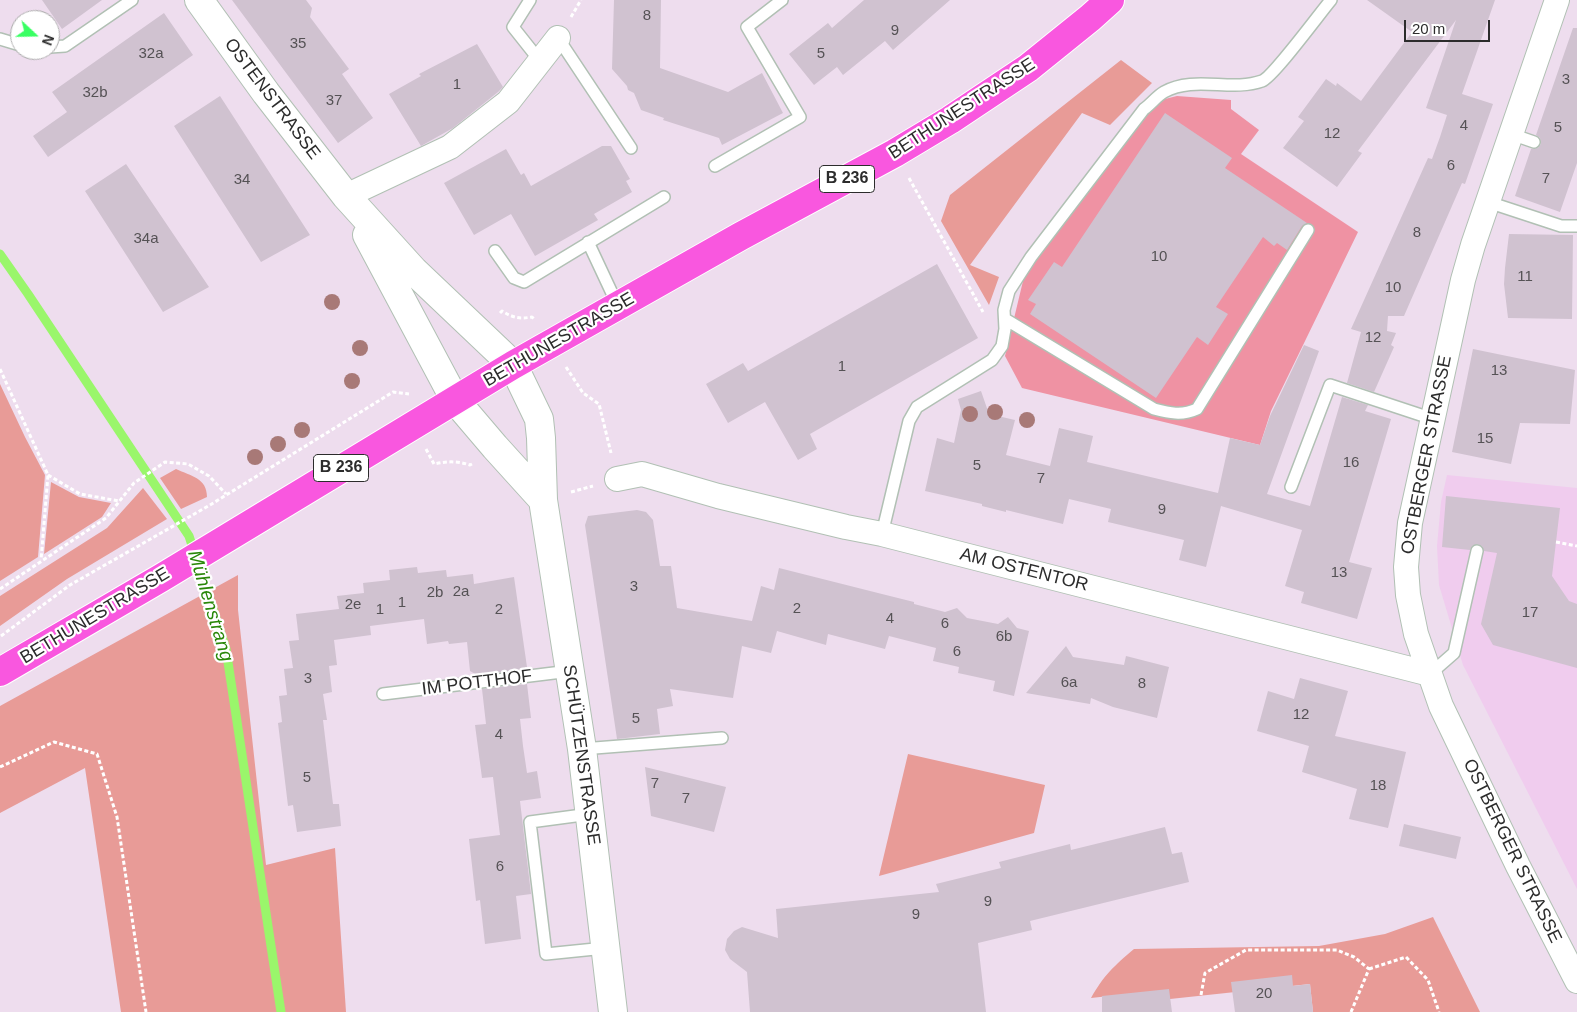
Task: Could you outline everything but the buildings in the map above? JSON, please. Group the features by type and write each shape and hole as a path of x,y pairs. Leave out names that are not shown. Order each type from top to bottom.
{"main road":[{"name":"OSTENSTRASSE","path":"199,0 266,93 346,196 414,272 513,366"},
{"name":"BETHUNESTRASSE","path":"0,672 160,578 454,400 741,236 895,153 950,120 1028,68 1110,0"},
{"name":"OSTENSTRASSE","path":"346,196 454,400"},
{"name":"SCHÜTZENSTRASSE","path":"513,366 539,419 544,500 582,749 612,1012"},
{"path":"454,400 544,500"}],"street":[{"name":"OSTBERGER STRASSE","path":"1557,0 1463,280 1410,522 1406,567 1408,595 1416,634 1441,706 1518,866 1577,981"},
{"path":"346,196 450,147 508,102 558,38"},
{"name":"AM OSTENTOR","path":"617,479 642,474 718,496 882,534 1430,674"}],"lane":[{"path":"60,46 65,46 132,0"},
{"path":"530,0 513,26 540,62"},
{"path":"715,166 800,117 747,26 782,0"},
{"path":"882,534 909,421 917,408 992,360 1002,346 1005,329 1004,310 1009,291 1031,257 1144,109 1164,92 1185,84 1236,85 1264,80 1278,66 1331,0"},
{"path":"558,38 631,148"},
{"path":"1511,134 1534,142"},
{"path":"495,251 514,278 524,282 664,197"},
{"path":"1488,202 1561,226 1577,226"},
{"path":"1005,319 1154,409 1170,413 1188,414 1197,409 1308,230"},
{"path":"588,242 618,306"},
{"path":"1291,487 1330,384 1433,419"},
{"path":"1430,674 1454,653 1477,551"},
{"name":"IM POTTHOF","path":"384,694 570,671"},
{"path":"582,749 722,738"},
{"path":"590,814 530,822 546,954 605,948"}],"path":[{"path":"895,153 1002,346"},
{"path":"475,330 502,311 511,317 532,317 552,344 583,393 599,404 617,479 544,500"},
{"path":"0,368 48,475 41,561"},
{"path":"0,637 70,585 210,505 393,392 411,394"},
{"path":"413,426 434,464 447,461 462,462 470,465 495,447"},
{"path":"0,589 106,518 134,483 165,462 188,464 209,476 226,494"},
{"path":"48,475 80,494 119,501"},
{"path":"1556,542 1577,546"},
{"path":"0,767 54,742 97,754 117,817 146,1012"},
{"path":"1201,996 1205,973 1246,950 1337,950 1354,957 1369,970"},
{"path":"1351,1012 1369,970 1406,957 1428,980 1439,1012"}],"shaded area":[{"path":"1121,60 1152,83 1110,125 1082,113 970,265 999,277 989,305 941,221 950,195"},
{"path":"1177,96 1231,100 1231,109 1259,130 1241,154 1358,232 1271,411 1260,445 1022,388 1005,356 1023,281 1029,268 1149,107 1161,100"},
{"path":"0,384 45,475 38,557 0,581"},
{"path":"176,469 197,478 204,486 207,497 181,509 160,478"},
{"path":"1447,475 1577,488 1577,889 1463,665 1439,585 1437,546 1441,502"},
{"path":"51,482 79,497 111,503 102,517 44,554"},
{"path":"143,488 167,519 67,579 0,626 0,596 107,528"},
{"path":"238,575 238,610 266,865 335,848 346,1012 121,1012 85,768 0,813 0,706"},
{"path":"908,754 1045,785 1034,833 879,876"},
{"path":"1433,917 1480,1012 1313,1012 1310,984 1170,999 1109,996 1091,998 1110,971 1134,949 1319,946 1385,934"}],"waterway":[{"name":"Mühlenstrang","path":"0,254 189,536 226,649 281,1012"}]}
